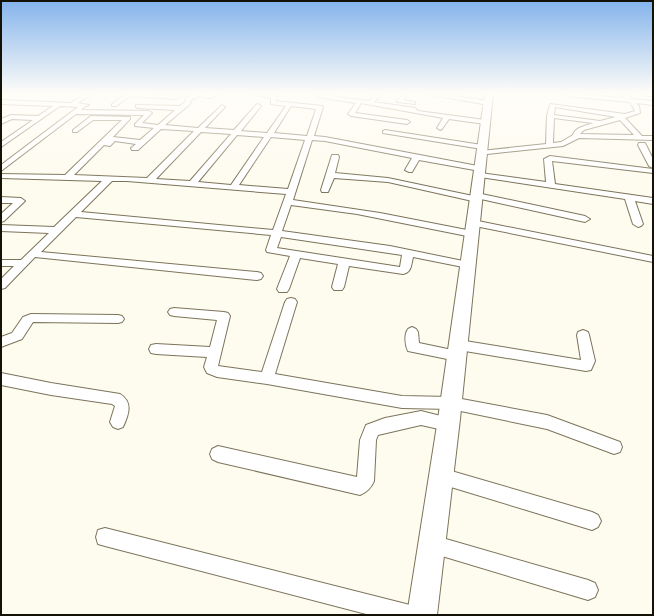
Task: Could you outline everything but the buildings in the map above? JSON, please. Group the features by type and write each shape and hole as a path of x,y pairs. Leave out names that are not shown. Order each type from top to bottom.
{"street":[{"path":"1,145 32,123"},
{"path":"1,169 61,123"},
{"path":"75,131 85,123"},
{"path":"68,177 123,123"},
{"path":"139,123 136,125 347,142 417,156 478,159 567,143 576,137 579,131 600,123"},
{"path":"135,148 165,123"},
{"path":"150,180 206,123"},
{"path":"191,185 244,123"},
{"path":"233,188 277,123"},
{"path":"314,123 270,249 404,271 406,270 408,253"},
{"path":"440,128 444,123"},
{"path":"105,537 413,615 432,544 441,476 442,423 446,403 467,230 483,123"},
{"path":"549,146 550,123"},
{"path":"628,123 640,141 653,166"},
{"path":"385,132 478,159 551,186 653,201"},
{"path":"576,137 640,141 653,138"},
{"path":"107,144 113,139 142,142"},
{"path":"409,170 417,156"},
{"path":"325,190 331,175 335,157"},
{"path":"551,186 548,158 653,171"},
{"path":"331,175 381,178 585,220"},
{"path":"1,176 150,180 191,185 290,192"},
{"path":"1,285 110,178"},
{"path":"629,197 638,224"},
{"path":"1,200 21,201 1,219"},
{"path":"287,202 653,259"},
{"path":"73,214 276,233 408,253 464,264"},
{"path":"1,228 57,230"},
{"path":"33,254 257,276"},
{"path":"284,289 296,254"},
{"path":"338,287 344,262"},
{"path":"1,263 23,263"},
{"path":"266,378 291,302"},
{"path":"174,312 224,316 214,352 211,367 213,370 402,402 446,403 547,422 614,447"},
{"path":"1,342 17,336 31,318 118,319"},
{"path":"412,332 413,347 586,366 588,362 583,335"},
{"path":"156,349 214,352"},
{"path":"1,378 51,389 115,398 121,402 122,406 118,422"},
{"path":"218,454 360,486 365,481 368,440 372,430 385,425 421,418 442,423"},
{"path":"441,476 592,521"},
{"path":"432,544 588,590"}]}
